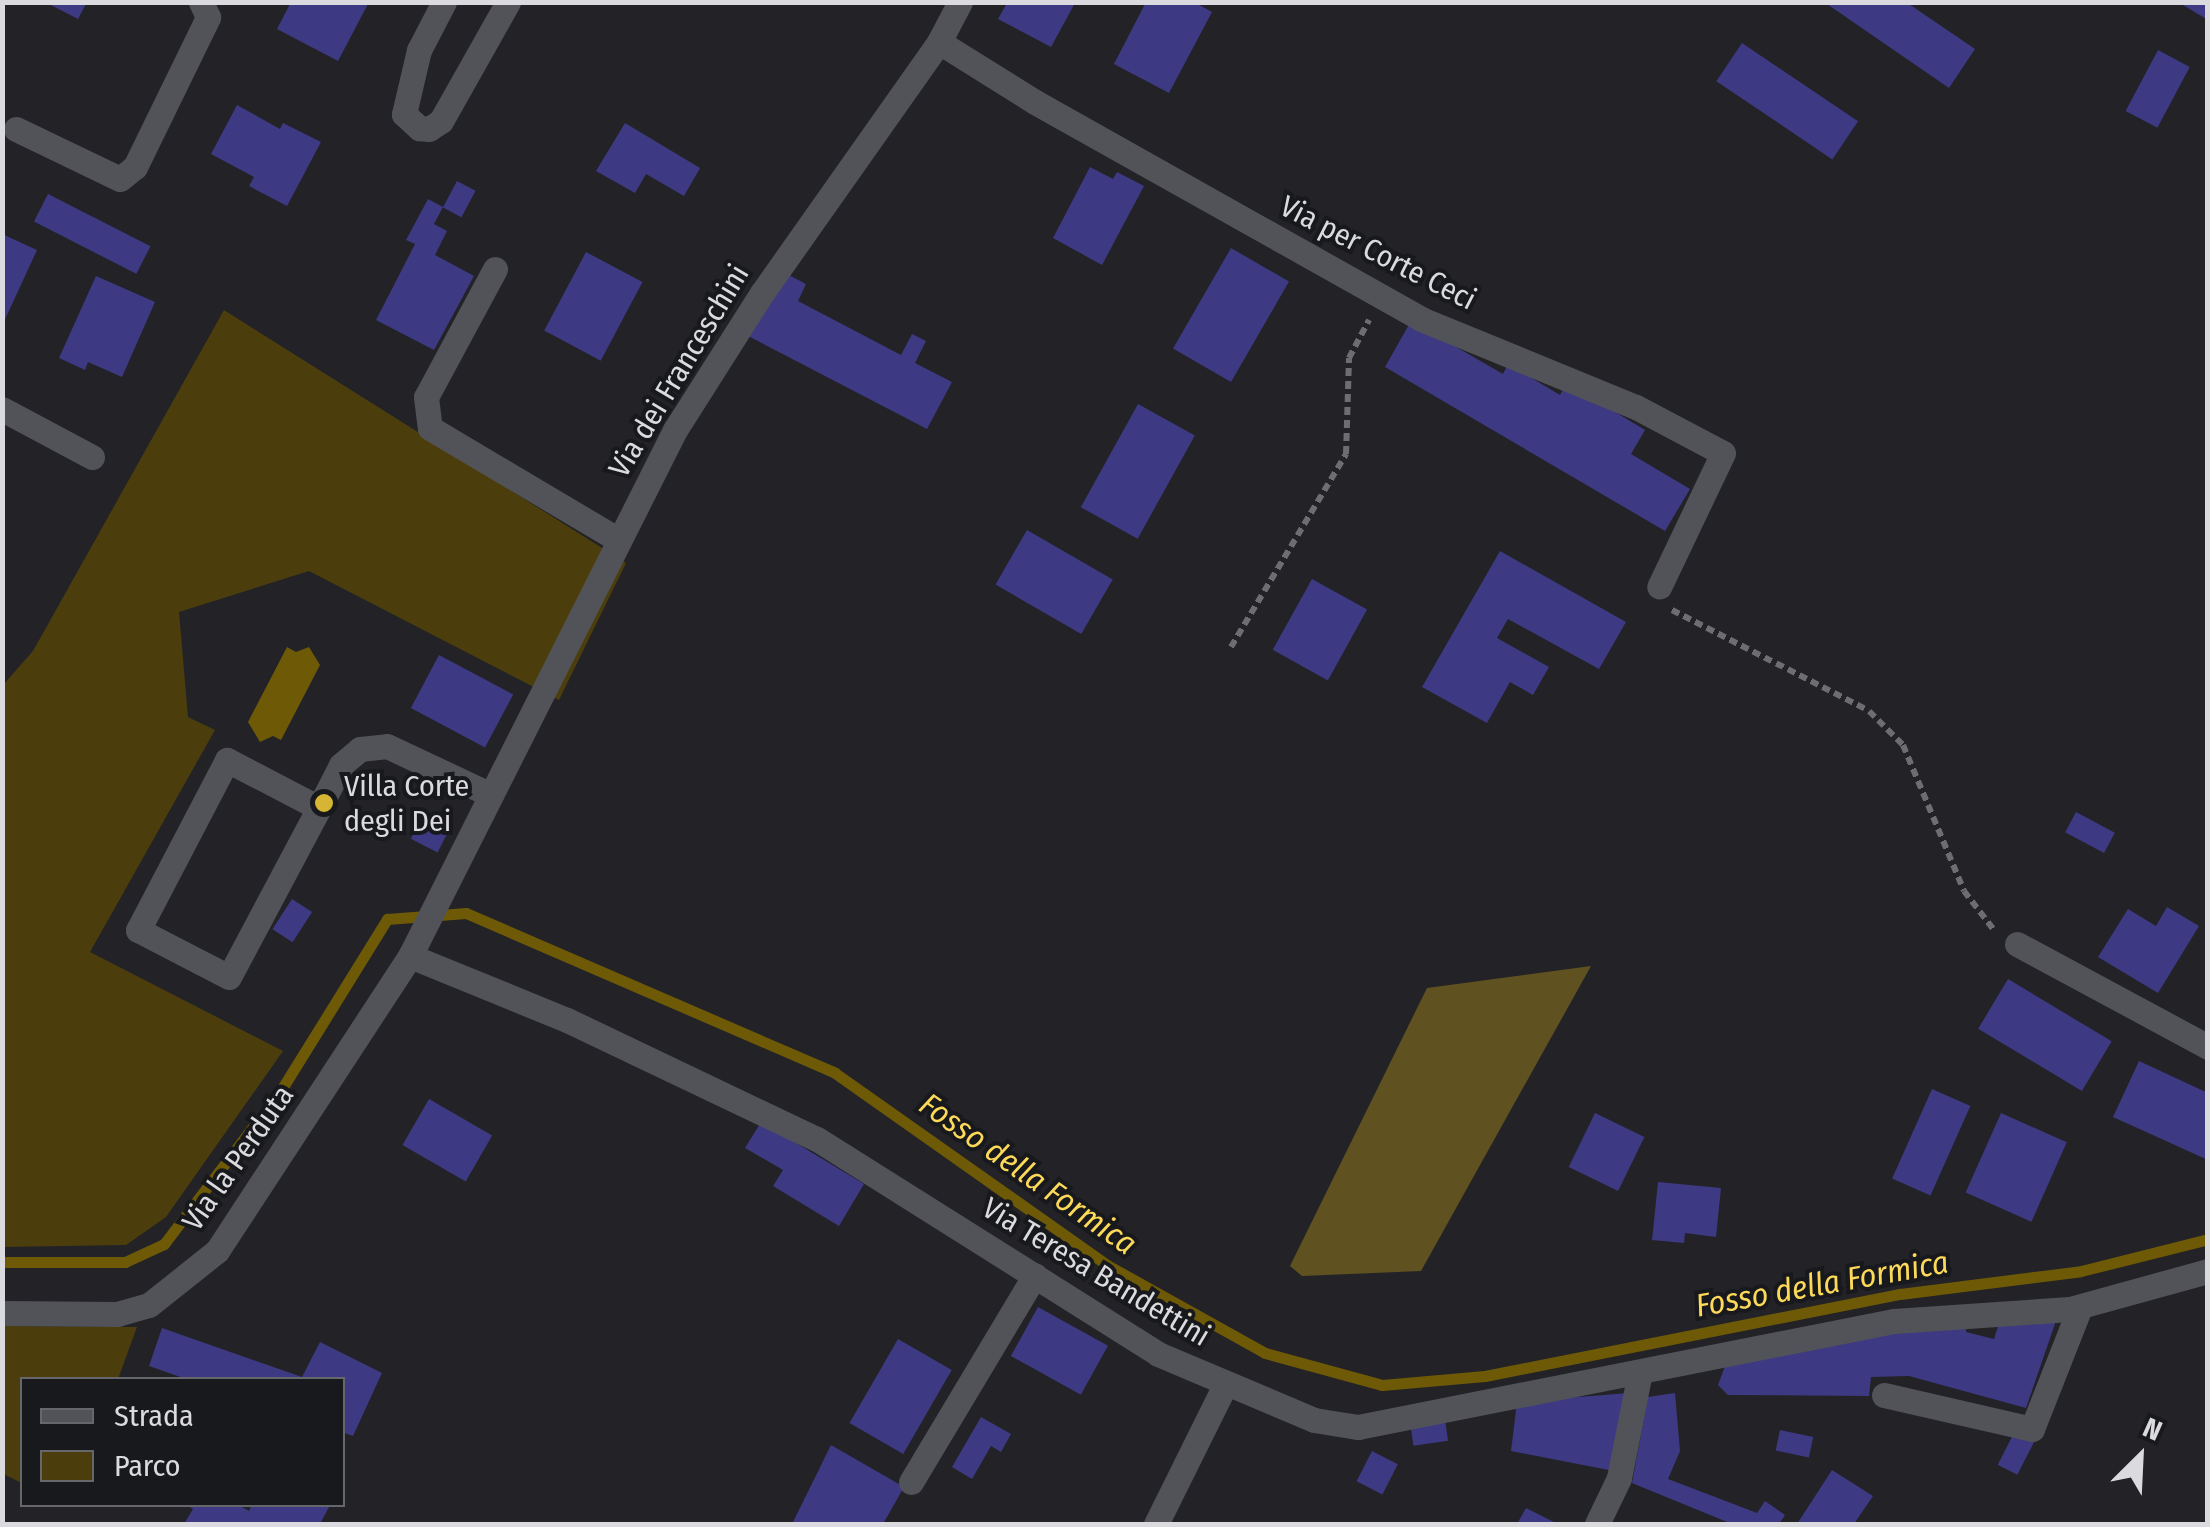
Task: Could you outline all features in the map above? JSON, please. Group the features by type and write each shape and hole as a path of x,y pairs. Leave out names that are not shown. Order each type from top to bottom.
{"street":[{"path":"16,129 120,179 135,166 208,17 202,2"},
{"path":"444,2 419,50 404,114 419,128 428,129 441,121 508,2"},
{"name":"Via dei Franceschini","path":"410,956 675,430 762,293 938,42 960,2"},
{"name":"Via per Corte Ceci","path":"938,42 1035,102 1422,319 1636,407 1723,453 1659,587"},
{"path":"495,269 426,397 430,428 619,540"},
{"path":"2,409 92,457"},
{"path":"318,808 227,760 138,930 230,978 341,765 360,749 387,746 491,795"},
{"path":"2017,944 2208,1047"},
{"name":"Via Teresa Bandettini","path":"410,956 567,1020 818,1138 1158,1354 1314,1420 1358,1427 1894,1321 2080,1307 2208,1271"},
{"name":"Via la Perduta","path":"2,1313 118,1314 156,1304 205,1262 217,1251 355,1046 410,956"},
{"path":"911,1482 1034,1275"},
{"path":"1884,1396 2032,1429 2080,1307"},
{"path":"1597,1524 1620,1478 1640,1372"},
{"path":"1156,1524 1226,1383"}],"path":[{"path":"1232,647 1346,454 1349,358 1382,297"},
{"path":"1659,587 1670,609 1869,712 1892,734 1903,745 1964,892 1988,926 2017,944"}],"green space":[{"path":"224,310 626,563 559,700 309,571 179,612 188,717 215,730 90,952 283,1051 166,1217 126,1245 3,1247 3,685 33,651"},
{"path":"2,1326 137,1327 119,1377 20,1377 20,1482 3,1474"}],"shaded area":[{"path":"287,647 296,652 309,647 320,665 281,740 273,736 260,742 248,722"},
{"path":"1591,966 1421,1271 1302,1276 1290,1266 1427,988"}],"building":[{"path":"45,2 87,2 78,19"},
{"path":"291,2 369,2 338,61 277,29"},
{"path":"1146,2 1194,2 1212,12 1169,93 1114,64"},
{"path":"1824,2 1906,2 1975,49 1949,88"},
{"path":"2178,2 2208,2 2208,20"},
{"path":"1007,3 1075,3 1051,47 998,19"},
{"path":"1742,43 1858,121 1832,159 1716,81"},
{"path":"2158,50 2190,67 2157,128 2126,111"},
{"path":"237,105 280,129 283,123 321,142 287,206 249,186 254,177 211,154"},
{"path":"625,123 700,168 684,196 646,174 635,193 596,171"},
{"path":"1090,167 1113,179 1117,172 1144,186 1102,265 1053,238"},
{"path":"457,181 476,191 461,217 443,207"},
{"path":"48,194 150,246 136,274 34,222"},
{"path":"428,199 443,207 434,224 447,231 435,255 474,276 434,350 376,320 415,244 406,240"},
{"path":"2,234 37,250 2,326"},
{"path":"1231,248 1289,282 1231,382 1173,348"},
{"path":"586,252 643,282 601,361 544,331"},
{"path":"781,271 806,284 798,301 901,355 912,334 926,341 915,363 952,382 927,429 748,336"},
{"path":"96,276 155,302 122,377 88,362 85,370 59,358"},
{"path":"1411,321 1503,374 1508,364 1560,395 1567,383 1645,430 1631,454 1690,489 1665,531 1385,367"},
{"path":"1138,404 1195,436 1138,539 1081,507"},
{"path":"1027,530 1113,580 1081,634 996,585"},
{"path":"1500,551 1626,622 1599,669 1508,619 1497,638 1549,667 1533,695 1510,682 1487,723 1422,687"},
{"path":"1312,579 1367,610 1328,680 1273,650"},
{"path":"439,655 513,694 485,747 411,708"},
{"path":"2076,812 2115,833 2104,853 2065,832"},
{"path":"424,813 451,827 438,852 411,839"},
{"path":"292,899 312,912 293,942 272,929"},
{"path":"2167,907 2199,926 2158,993 2098,957 2128,909 2156,926"},
{"path":"2008,979 2112,1041 2082,1091 1978,1029"},
{"path":"2139,1061 2208,1093 2208,1160 2113,1117"},
{"path":"1932,1089 1970,1106 1931,1196 1892,1179"},
{"path":"429,1099 492,1136 466,1181 402,1145"},
{"path":"1595,1113 1644,1137 1618,1191 1569,1167"},
{"path":"2001,1113 2067,1142 2031,1222 1966,1192"},
{"path":"761,1122 864,1184 839,1226 773,1186 783,1170 745,1148"},
{"path":"1658,1182 1721,1188 1716,1237 1685,1233 1684,1243 1652,1240"},
{"path":"1038,1307 1108,1346 1081,1395 1011,1356"},
{"path":"2057,1318 2026,1408 1909,1376 1871,1377 1869,1396 1728,1395 1718,1385 1725,1366 1905,1325 1967,1321 1966,1332 1994,1339 2000,1320"},
{"path":"162,1328 302,1377 180,1377 149,1366"},
{"path":"898,1339 952,1370 903,1454 850,1423"},
{"path":"320,1342 382,1373 353,1436 345,1433 345,1377 302,1377"},
{"path":"1628,1393 1614,1471 1511,1451 1517,1402"},
{"path":"1675,1393 1680,1451 1668,1479 1757,1513 1765,1501 1785,1515 1779,1524 1732,1524 1632,1483 1648,1397"},
{"path":"981,1417 1011,1434 1001,1452 991,1446 972,1479 952,1467"},
{"path":"1445,1419 1448,1441 1413,1446 1410,1424"},
{"path":"1780,1430 1813,1437 1809,1458 1776,1451"},
{"path":"2015,1431 2035,1441 2017,1475 1998,1465"},
{"path":"831,1445 904,1487 883,1524 792,1524"},
{"path":"1372,1451 1398,1464 1382,1494 1357,1481"},
{"path":"1832,1470 1873,1496 1854,1524 1797,1524"},
{"path":"190,1507 242,1507 249,1511 251,1507 329,1507 320,1524 184,1524 193,1509"},
{"path":"1526,1508 1558,1524 1517,1524"}],"waterway":[{"name":"Fosso della Formica","path":"2,1262 125,1262 164,1244 283,1087 387,919 466,913 835,1073 1107,1265 1265,1353 1382,1385 1485,1376 1900,1294 2081,1271 2208,1239"}],"place":[{"name":"Villa Corte degli Dei","path":"324,803"}]}
